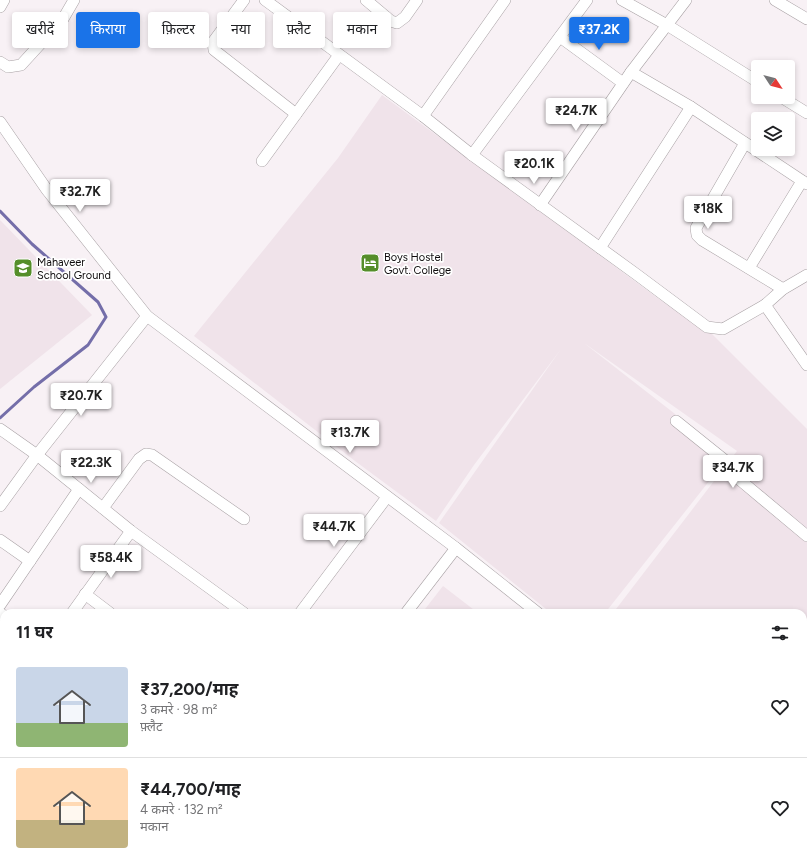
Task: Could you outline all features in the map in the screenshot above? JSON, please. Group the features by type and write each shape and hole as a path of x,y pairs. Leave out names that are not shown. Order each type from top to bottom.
{"street":[{"path":"0,7 4,0"},
{"path":"0,62 8,66 21,65 63,19 74,0"},
{"path":"244,0 213,42 214,50 296,114"},
{"path":"265,0 423,116 472,155 707,327 723,329 765,304 783,289 807,275"},
{"path":"366,0 391,21 397,23 405,17 417,0"},
{"path":"423,116 505,0"},
{"path":"472,155 587,0"},
{"path":"622,0 667,25 751,78"},
{"path":"540,205 631,72 686,0"},
{"path":"775,0 807,19"},
{"path":"560,37 623,84"},
{"path":"262,161 339,55"},
{"path":"631,72 691,107 805,183 749,268"},
{"path":"792,104 807,113"},
{"path":"600,248 691,107"},
{"path":"0,122 47,190 146,316 456,548 533,609"},
{"path":"745,144 696,228 697,235 702,240 783,289"},
{"path":"765,304 807,366"},
{"path":"0,506 37,455 146,316"},
{"path":"676,421 727,462 740,480 807,536"},
{"path":"0,429 37,455 131,530 239,609"},
{"path":"103,508 139,459 146,454 152,456 244,519"},
{"path":"0,605 79,489"},
{"path":"303,609 388,497"},
{"path":"75,609 131,530"},
{"path":"0,540 30,561"},
{"path":"409,609 456,548"},
{"path":"85,594 105,609"}],"shaded area":[{"path":"382,95 659,299 711,333 807,429 807,609 616,609 737,451 584,343 729,456 608,609 546,609 439,523 561,349 474,465 436,521 355,461 194,336 338,158"},
{"name":"Mahaveer School Ground","path":"0,220 92,315 0,389"},
{"path":"443,586 473,609 425,609"}],"waterway":[{"path":"0,211 32,244 98,302 106,317 88,345 34,387 0,418"}],"place":[{"name":"Boys Hostel Govt. College","path":"370,263"},
{"name":"Mahaveer School Ground","path":"23,268"}]}
